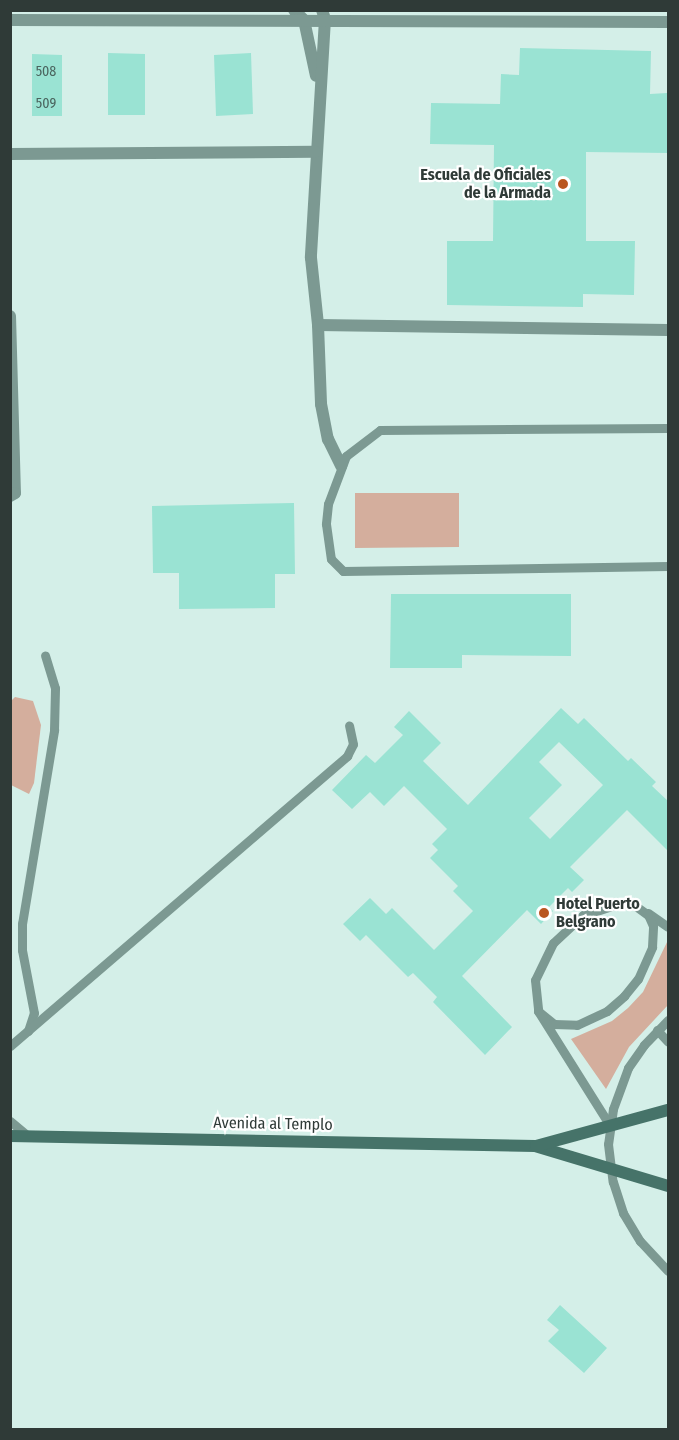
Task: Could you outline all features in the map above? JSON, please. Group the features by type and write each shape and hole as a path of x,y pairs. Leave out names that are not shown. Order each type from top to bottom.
{"street":[{"path":"294,10 303,20 318,87"},
{"path":"323,15 311,258 318,325 321,404 328,439 341,466"},
{"path":"10,20 303,20 323,15 669,22"},
{"path":"10,154 315,152"},
{"path":"10,316 15,493 10,496"},
{"path":"318,325 669,330"},
{"path":"535,1146 669,1110"},
{"name":"Avenida al Templo","path":"10,1136 535,1146"},
{"path":"535,1146 669,1186"}],"lane":[{"path":"669,428 380,430 360,442 341,466 326,524 331,559 343,571 669,566"},
{"path":"28,1031 34,1013 22,950 22,924 54,730 55,688 45,655"},
{"path":"10,1046 347,756 353,744 349,725"},
{"path":"610,1126 538,1011 535,980 544,957 563,932 596,908 621,903 642,909 669,927"},
{"path":"538,1011 554,1024 577,1025 607,1011 624,996 648,961 655,936 653,926 642,909"},
{"path":"666,1265 631,1227 610,1169 610,1126 625,1075 657,1030 669,1020"},
{"path":"657,1030 669,1041"},
{"path":"10,1121 28,1136"}],"shaded area":[{"path":"355,493 459,493 459,547 355,548"},
{"path":"15,697 33,701 41,725 34,783 29,794 11,785 11,701"},
{"path":"668,940 668,1005 629,1047 606,1089 571,1039 612,1021 628,1008 643,992"}],"building":[{"path":"520,48 651,51 650,94 667,93 669,153 586,152 586,241 635,241 634,295 583,294 583,307 447,305 447,241 493,241 494,145 430,144 431,103 500,104 501,74 519,75"},
{"path":"108,53 145,54 145,115 108,115"},
{"path":"251,53 253,114 216,116 214,55"},
{"path":"32,54 62,55 62,116 32,116"},
{"path":"294,503 295,574 275,574 275,608 179,609 179,573 153,573 152,506"},
{"path":"391,594 571,594 571,656 462,655 462,668 390,668"},
{"path":"561,708 578,724 584,718 628,761 631,758 656,782 652,786 669,802 669,852 627,810 570,867 584,880 572,892 568,888 549,907 553,911 541,924 527,910 462,976 512,1027 485,1055 433,1002 437,997 413,973 408,977 366,935 360,941 343,924 370,898 386,914 392,908 434,950 473,911 453,891 458,886 430,858 438,850 432,844 447,829 404,786 384,806 370,792 352,809 332,790 366,755 375,763 403,735 394,727 409,711 441,743 423,761 468,805","holes":["559,742 603,785 550,839 529,818 562,785 539,762"]},
{"path":"560,1305 607,1348 584,1373 548,1341 559,1330 547,1320"}],"place":[{"name":"Escuela de Oficiales de la Armada","path":"563,184"},
{"name":"Hotel Puerto Belgrano","path":"544,913"}]}
